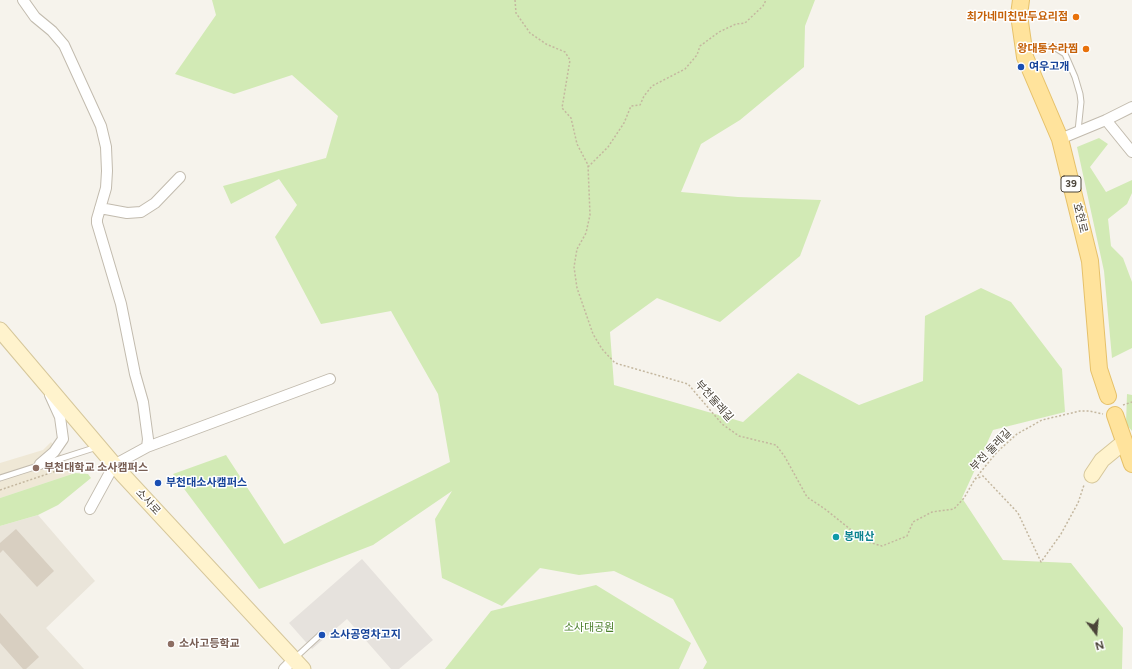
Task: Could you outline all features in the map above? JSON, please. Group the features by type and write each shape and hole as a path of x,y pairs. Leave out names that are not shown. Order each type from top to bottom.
{"main road":[{"name":"호현로","path":"1023,1 1019,15 1025,57 1060,139 1090,261 1099,369 1108,396"},
{"path":"1114,411 1132,464"}],"street":[{"path":"23,0 35,17 52,31 64,45 100,126 106,147 106,188 97,223 122,304 135,374 143,402 148,439 147,447"},
{"path":"1060,139 1106,120 1132,107"},
{"path":"1106,120 1132,152"},
{"path":"100,208 127,213 141,212 155,203 180,178"},
{"name":"소사로","path":"0,330 114,465 294,666"},
{"path":"40,464 54,452 63,439 60,417 41,379"},
{"path":"90,508 114,465 147,447 330,379"},
{"path":"1092,475 1102,460 1124,442"}],"lane":[{"path":"1024,48 1054,46 1065,54 1075,77 1080,94 1081,102 1078,131"},
{"path":"0,478 98,446"},
{"path":"294,666 321,634"}],"path":[{"name":"부천둘레길","path":"515,0 516,13 530,33 546,44 565,52 570,60 562,108 571,118 577,144 588,167 590,215 586,233 577,249 574,266 577,288 593,334 602,349 615,363 688,384 722,424 739,436 776,445 785,457 807,497 826,509 865,541 882,546 907,536 913,522 932,512 954,509 964,498 974,479"},
{"path":"588,167 616,135 624,123 631,106 640,105 644,96 652,86 684,69 697,55 700,46 719,32 736,24 745,23 763,6 766,0"},
{"name":"부천 둘레길","path":"974,479 997,452 1017,434 1042,420 1080,411 1089,411 1102,415 1132,402"},
{"path":"0,490 77,464"},
{"path":"974,479 983,476 1018,514 1040,562 1048,554 1061,534 1078,503 1086,482 1092,475"}],"shaded area":[{"name":"부천대학교 소사캠퍼스","path":"51,442 75,473 0,498 0,463 43,450"},
{"path":"38,515 95,581 46,628 84,669 0,669 0,526"},
{"name":"소사공영차고지","path":"362,559 433,640 399,669 391,669 347,619 312,649 289,623"}],"green space":[{"path":"212,0 815,0 805,26 804,67 740,120 701,144 681,192 738,197 821,200 800,256 720,322 657,298 610,332 614,385 743,422 798,373 859,405 923,381 925,316 981,288 1011,302 1062,369 1065,412 993,430 962,498 1003,560 1071,563 1123,628 1122,669 703,669 707,662 673,599 614,571 579,575 540,568 502,606 442,578 435,519 452,491 373,545 259,589 173,474 226,455 284,544 450,462 438,394 391,311 321,324 275,237 297,205 279,179 231,204 223,186 326,158 338,116 292,75 234,94 175,74 216,15"},
{"path":"1099,138 1108,144 1090,167 1106,192 1132,180 1132,193 1127,204 1108,219 1111,246 1123,258 1132,282 1132,348 1112,358 1104,271 1077,147"},
{"path":"1127,394 1132,395 1132,431 1126,424"},
{"path":"75,473 88,474 91,478 58,505 38,515 0,526 0,498"},
{"name":"소사대공원","path":"596,585 691,643 679,669 445,669 491,611"}],"building":[{"path":"16,529 54,571 37,587 3,550 0,553 0,543"},
{"path":"0,613 39,657 26,669 23,669 0,643"}],"place":[{"name":"최가네미친만두요리점","path":"1076,17"},
{"name":"왕대통수라찜","path":"1086,49"},
{"name":"여우고개","path":"1021,67"},
{"name":"부천대학교 소사캠퍼스","path":"36,468"},
{"name":"부천대소사캠퍼스","path":"158,483"},
{"name":"봉매산","path":"836,537"},
{"name":"소사공영차고지","path":"322,635"},
{"name":"소사고등학교","path":"171,644"}]}
